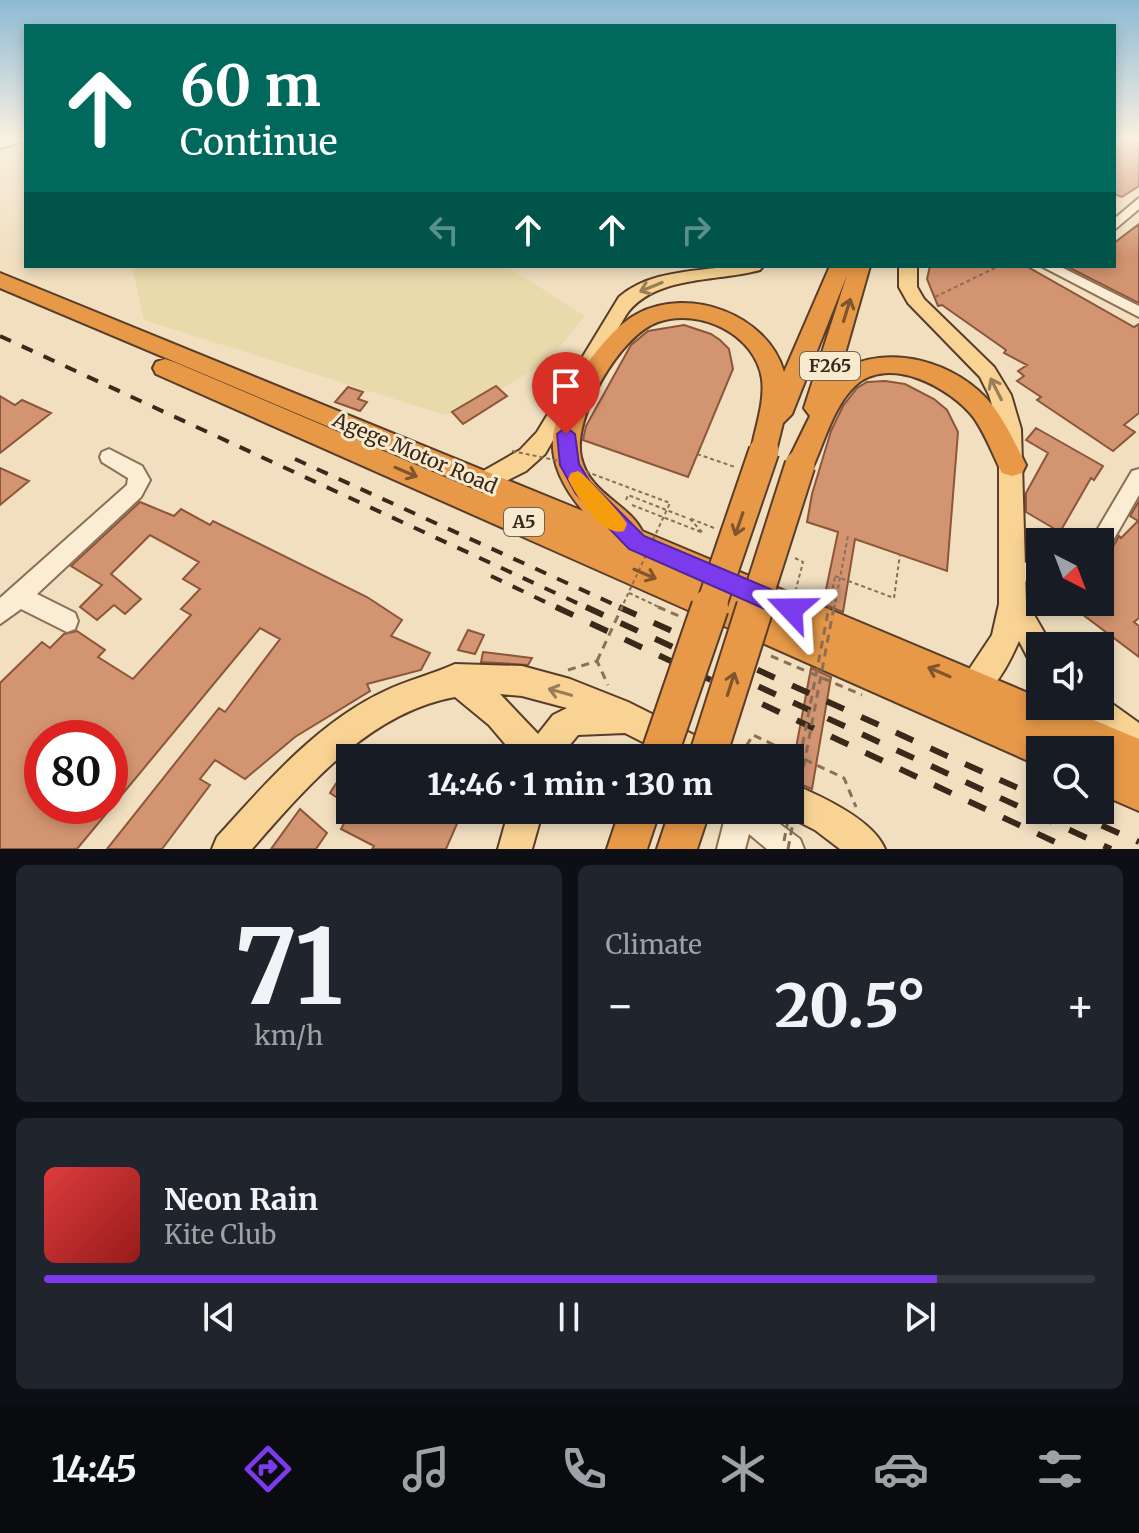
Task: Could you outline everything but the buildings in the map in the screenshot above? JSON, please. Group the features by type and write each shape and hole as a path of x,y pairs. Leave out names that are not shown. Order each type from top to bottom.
{"highway":[{"name":"F265","path":"663,744 764,451 839,268"},
{"name":"F265","path":"711,744 859,268"},
{"name":"Agege Motor Road","path":"0,280 1026,741"},
{"name":"Agege Motor Road","path":"0,297 486,481 550,512 636,542 1139,758"},
{"path":"636,542 599,507 570,465 566,434 576,410 620,338 634,326 652,315 692,311 728,321 765,353 775,380 764,451"},
{"path":"800,465 837,393 849,377 870,368 897,366 928,373 967,394 982,410 1012,465"},
{"path":"1114,780 1139,792"},
{"path":"627,849 635,824"},
{"path":"677,849 685,824"}],"main road":[{"path":"486,481 514,468 549,437 569,396 602,343 613,316 628,299 640,291 671,280 742,268"},
{"path":"908,268 908,287 917,303 987,372 1000,395 1010,429 1013,604 1005,640 988,669 973,686"},
{"path":"1013,604 1029,632"},
{"path":"229,849 299,771 354,726 402,699 455,679 520,680 593,702 679,744"},
{"path":"455,679 503,715 527,744"},
{"path":"548,744 554,731 575,720 601,718 634,722"},
{"path":"1109,720 1139,742"},
{"path":"804,806 827,818 868,849"},
{"path":"515,849 522,824"}],"street":[{"path":"1116,224 1139,202"},
{"path":"1057,268 1139,312"},
{"path":"0,613 134,491 140,480 135,472 109,457"},
{"path":"1109,528 1139,477"},
{"path":"1011,572 1026,573"},
{"path":"19,596 67,621"},
{"path":"731,849 737,824"},
{"path":"757,824 787,846"}],"path":[{"path":"917,303 995,268"},
{"path":"512,451 555,460 670,503 597,661"},
{"path":"689,518 628,495 625,502 702,532"},
{"path":"787,846 848,536"},
{"path":"803,744 835,576 894,598 900,554"},
{"path":"629,593 670,612"},
{"path":"772,658 861,696"},
{"path":"748,744 753,735 774,744"},
{"path":"804,758 844,778"},
{"path":"787,846 790,824"}],"shaded area":[{"path":"132,268 509,268 585,316 547,362 458,414 442,414 144,320"}],"railway":[{"path":"0,336 590,609"},
{"path":"295,459 624,609"},
{"path":"491,576 560,609"},
{"path":"556,607 1070,849"},
{"path":"586,607 1111,849"},
{"path":"619,607 1026,792"},
{"path":"1098,824 1139,842"}],"slow traffic":[{"path":"578,479 599,507 617,524"}],"route":[{"path":"566,434 570,465 583,488 636,542 791,609"}]}
